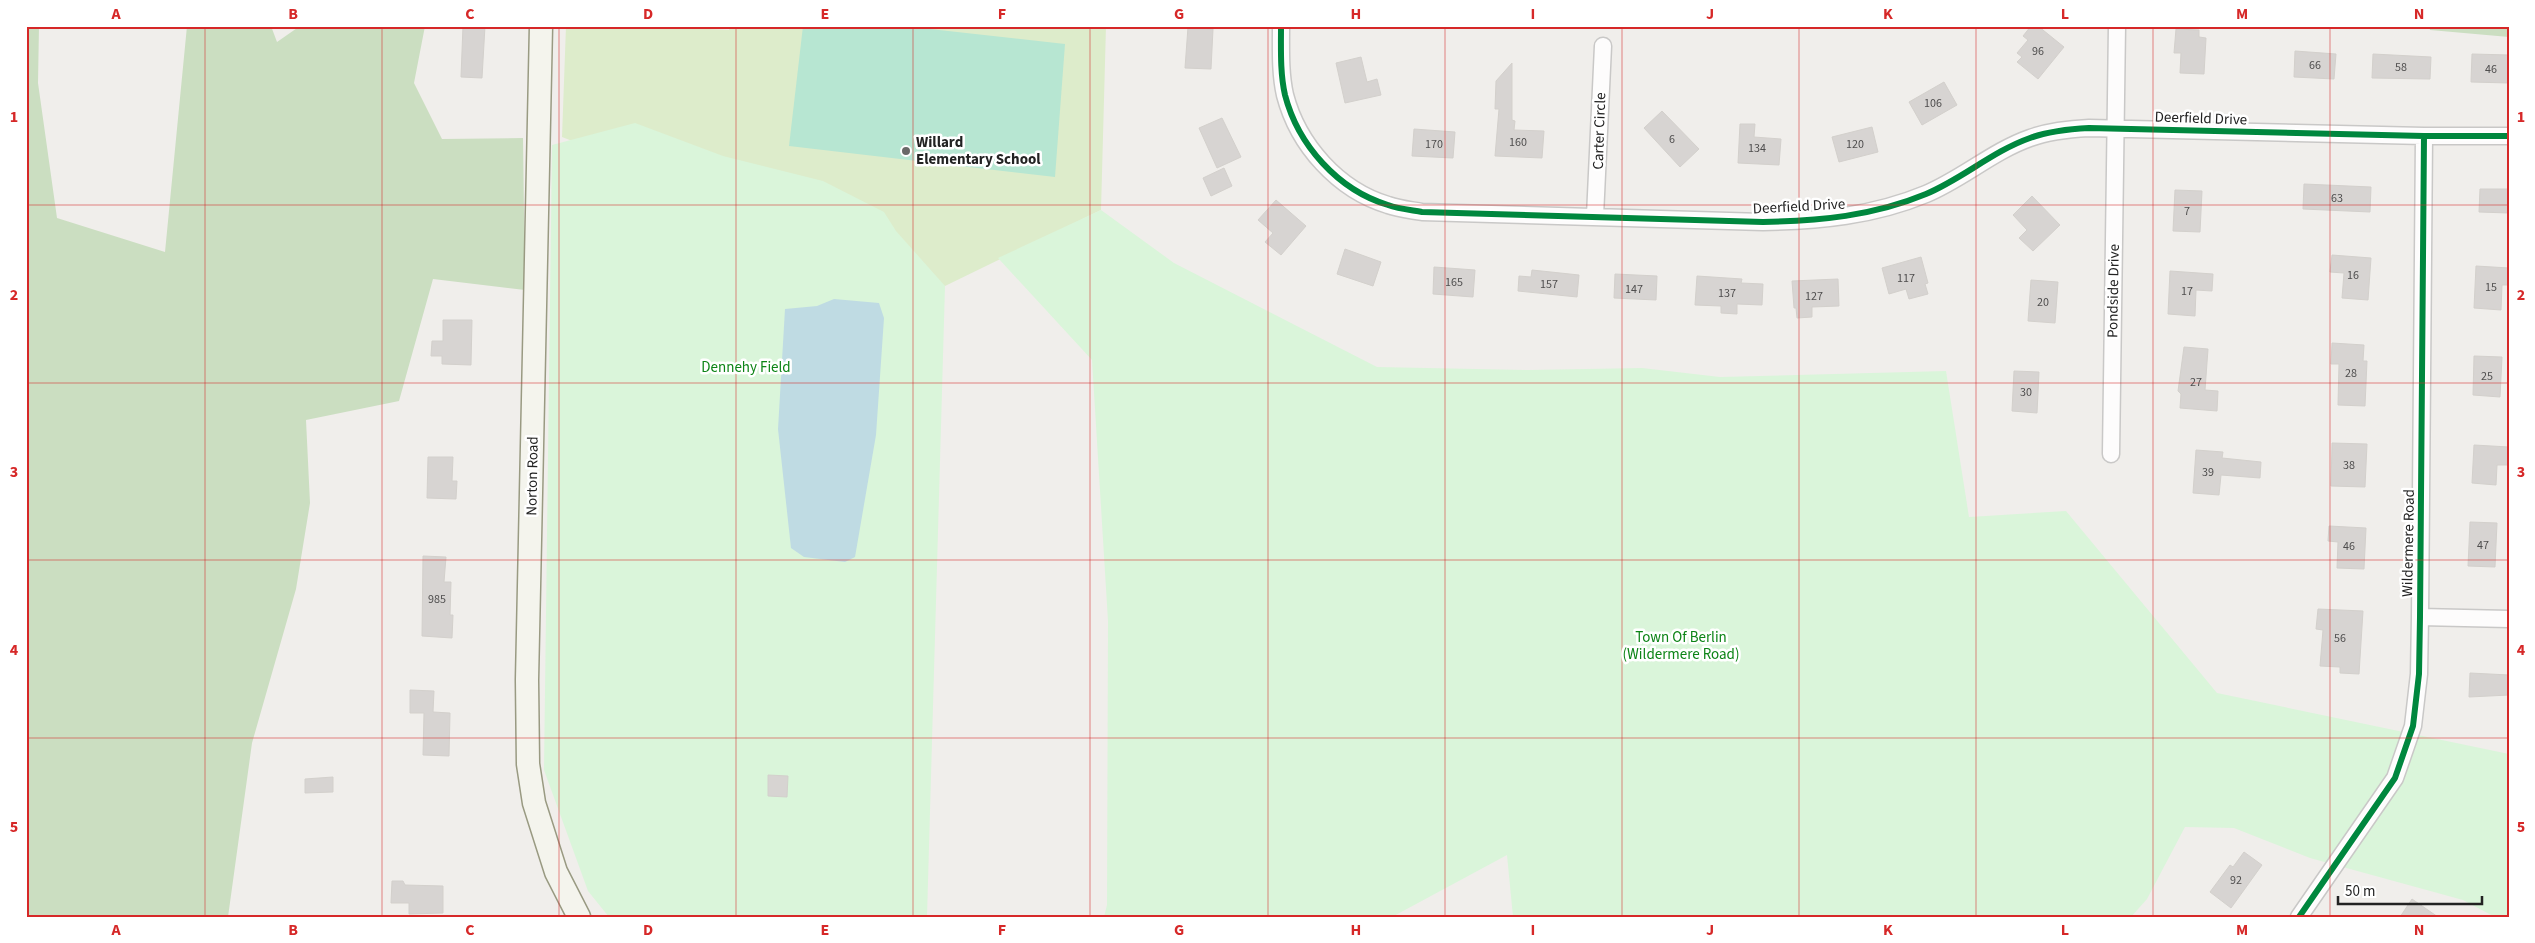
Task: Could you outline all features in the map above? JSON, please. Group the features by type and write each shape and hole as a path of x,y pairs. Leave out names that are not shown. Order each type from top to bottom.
{"main road":[{"name":"Norton Road","path":"541,26 527,680 528,764 534,803 556,872 579,917"}],"street":[{"name":"Deerfield Drive","path":"1281,26 1280,60 1285,94 1296,127 1314,154 1338,178 1362,194 1389,206 1422,212 1762,222 1808,221 1852,216 1889,207 1928,193 2007,148 2030,138 2059,130 2116,128 2424,136 2509,136"},
{"path":"2116,128 2117,26"},
{"name":"Carter Circle","path":"1595,216 1602,46"},
{"name":"Pondside Drive","path":"2110,454 2116,128"},
{"name":"Wildermere Road","path":"2299,917 2395,778 2413,726 2418,674 2420,618 2424,136"},
{"path":"2420,618 2509,619"}],"green space":[{"path":"26,26 39,26 38,83 57,218 165,252 187,26 271,26 277,42 300,26 425,26 414,83 442,139 523,138 525,290 433,279 399,401 306,420 310,503 296,589 252,743 228,917 26,917"},
{"name":"Willard Elementary School","path":"566,26 649,26 729,30 730,26 1106,26 1101,210 945,286 562,137"},
{"path":"803,26 903,26 1065,44 1055,177 789,146"},
{"path":"2429,26 2509,26 2509,37 2430,30"},
{"name":"Dennehy Field","path":"635,123 723,156 823,181 884,212 896,231 945,286 927,917 609,917 588,891 544,770 552,145"},
{"name":"Town Of Berlin (Wildermere Road)","path":"1101,210 1174,263 1377,367 1529,370 1642,368 1720,377 1946,371 1969,517 2066,511 2217,693 2509,754 2509,917 2495,917 2463,900 2310,858 2234,828 2185,827 2147,899 2131,917 1513,917 1507,855 1392,917 1104,917 1107,905 1108,621 1092,360 998,258"}],"water":[{"path":"834,299 879,303 884,318 876,435 855,557 845,562 804,557 791,548 778,429 785,309 817,306"}],"building":[{"path":"463,26 485,26 482,78 461,77"},
{"path":"2031,26 2038,26 2064,47 2038,79 2017,62 2022,57 2017,53 2028,40 2023,36"},
{"path":"1188,27 1213,29 1211,69 1185,68"},
{"path":"2176,29 2199,30 2199,37 2206,38 2204,74 2180,73 2181,53 2174,53"},
{"path":"2295,51 2336,54 2334,79 2294,77"},
{"path":"2373,54 2431,57 2430,79 2372,78"},
{"path":"2472,54 2509,55 2509,83 2471,82"},
{"path":"1361,57 1367,82 1377,79 1381,95 1345,103 1336,63"},
{"path":"1512,63 1512,120 1515,121 1514,130 1544,131 1542,158 1495,156 1499,109 1495,109 1496,81"},
{"path":"1944,82 1957,105 1922,125 1909,102"},
{"path":"1662,111 1699,149 1680,167 1644,128"},
{"path":"1222,118 1241,157 1217,168 1199,128"},
{"path":"1740,124 1755,124 1754,137 1781,139 1779,165 1738,163"},
{"path":"1872,127 1878,152 1839,162 1832,137"},
{"path":"1414,129 1455,132 1453,158 1412,156"},
{"path":"1224,168 1232,186 1211,196 1203,178"},
{"path":"2304,184 2371,187 2370,212 2303,209"},
{"path":"2480,189 2509,189 2509,213 2479,212"},
{"path":"2175,190 2202,191 2200,232 2173,231"},
{"path":"2032,196 2060,225 2033,251 2019,238 2027,230 2013,215"},
{"path":"1276,200 1306,226 1281,255 1265,242 1273,233 1258,220"},
{"path":"1345,249 1381,262 1373,286 1337,274"},
{"path":"2332,255 2371,258 2368,300 2342,298 2344,273 2330,272"},
{"path":"1921,257 1928,283 1925,284 1928,294 1909,299 1906,289 1889,294 1882,268"},
{"path":"2476,266 2509,268 2509,285 2502,285 2501,310 2474,308"},
{"path":"1434,267 1475,270 1473,297 1433,294"},
{"path":"1532,270 1579,275 1577,297 1518,291 1519,276 1531,277"},
{"path":"2170,271 2213,274 2212,291 2196,290 2195,316 2168,314"},
{"path":"1615,274 1657,276 1656,300 1614,298"},
{"path":"1697,276 1742,279 1741,283 1763,284 1762,305 1737,304 1737,314 1721,313 1721,306 1695,305"},
{"path":"1838,279 1839,306 1812,307 1812,317 1797,318 1796,308 1794,308 1792,281"},
{"path":"2031,280 2058,282 2055,323 2028,321"},
{"path":"443,320 472,320 471,365 442,364 442,356 431,356 432,341 443,341"},
{"path":"2332,343 2364,345 2363,361 2367,361 2365,406 2338,405 2339,364 2331,364"},
{"path":"2184,347 2208,349 2205,390 2218,391 2217,411 2180,408 2181,394 2178,391"},
{"path":"2474,356 2502,357 2500,397 2473,395"},
{"path":"2014,371 2039,372 2037,413 2012,411"},
{"path":"2332,443 2367,444 2365,487 2331,486"},
{"path":"2474,445 2509,447 2509,465 2497,465 2496,485 2472,483"},
{"path":"2196,450 2223,452 2222,458 2261,462 2260,478 2221,475 2219,495 2193,493"},
{"path":"428,457 453,457 452,481 457,481 456,499 427,498"},
{"path":"2470,522 2497,523 2495,567 2468,566"},
{"path":"2329,526 2366,528 2364,569 2337,568 2338,542 2328,541"},
{"path":"423,556 446,557 444,582 451,582 450,615 453,615 452,638 422,636"},
{"path":"2318,609 2363,611 2359,674 2340,673 2340,667 2320,666 2323,630 2316,629"},
{"path":"2470,673 2509,675 2509,695 2469,697"},
{"path":"410,690 434,691 433,712 450,713 449,756 423,755 424,713 410,713"},
{"path":"768,775 788,776 787,797 768,796"},
{"path":"333,777 333,792 305,793 305,779"},
{"path":"2244,852 2262,865 2231,908 2210,892 2230,865 2233,867"},
{"path":"392,881 403,881 405,885 443,886 443,913 409,914 409,903 391,903"},
{"path":"2412,899 2438,917 2400,917"}],"cycle path":[{"path":"1281,26 1283,87 1291,113 1310,148 1337,177 1353,189 1388,205 1422,212 1763,222 1825,219 1886,208 1926,194 1952,181 1990,157 2030,138 2082,128 2424,136 2509,136"},
{"path":"2299,917 2395,778 2413,726 2419,674 2424,136"}],"place":[{"name":"Willard Elementary School","path":"906,151"}]}
